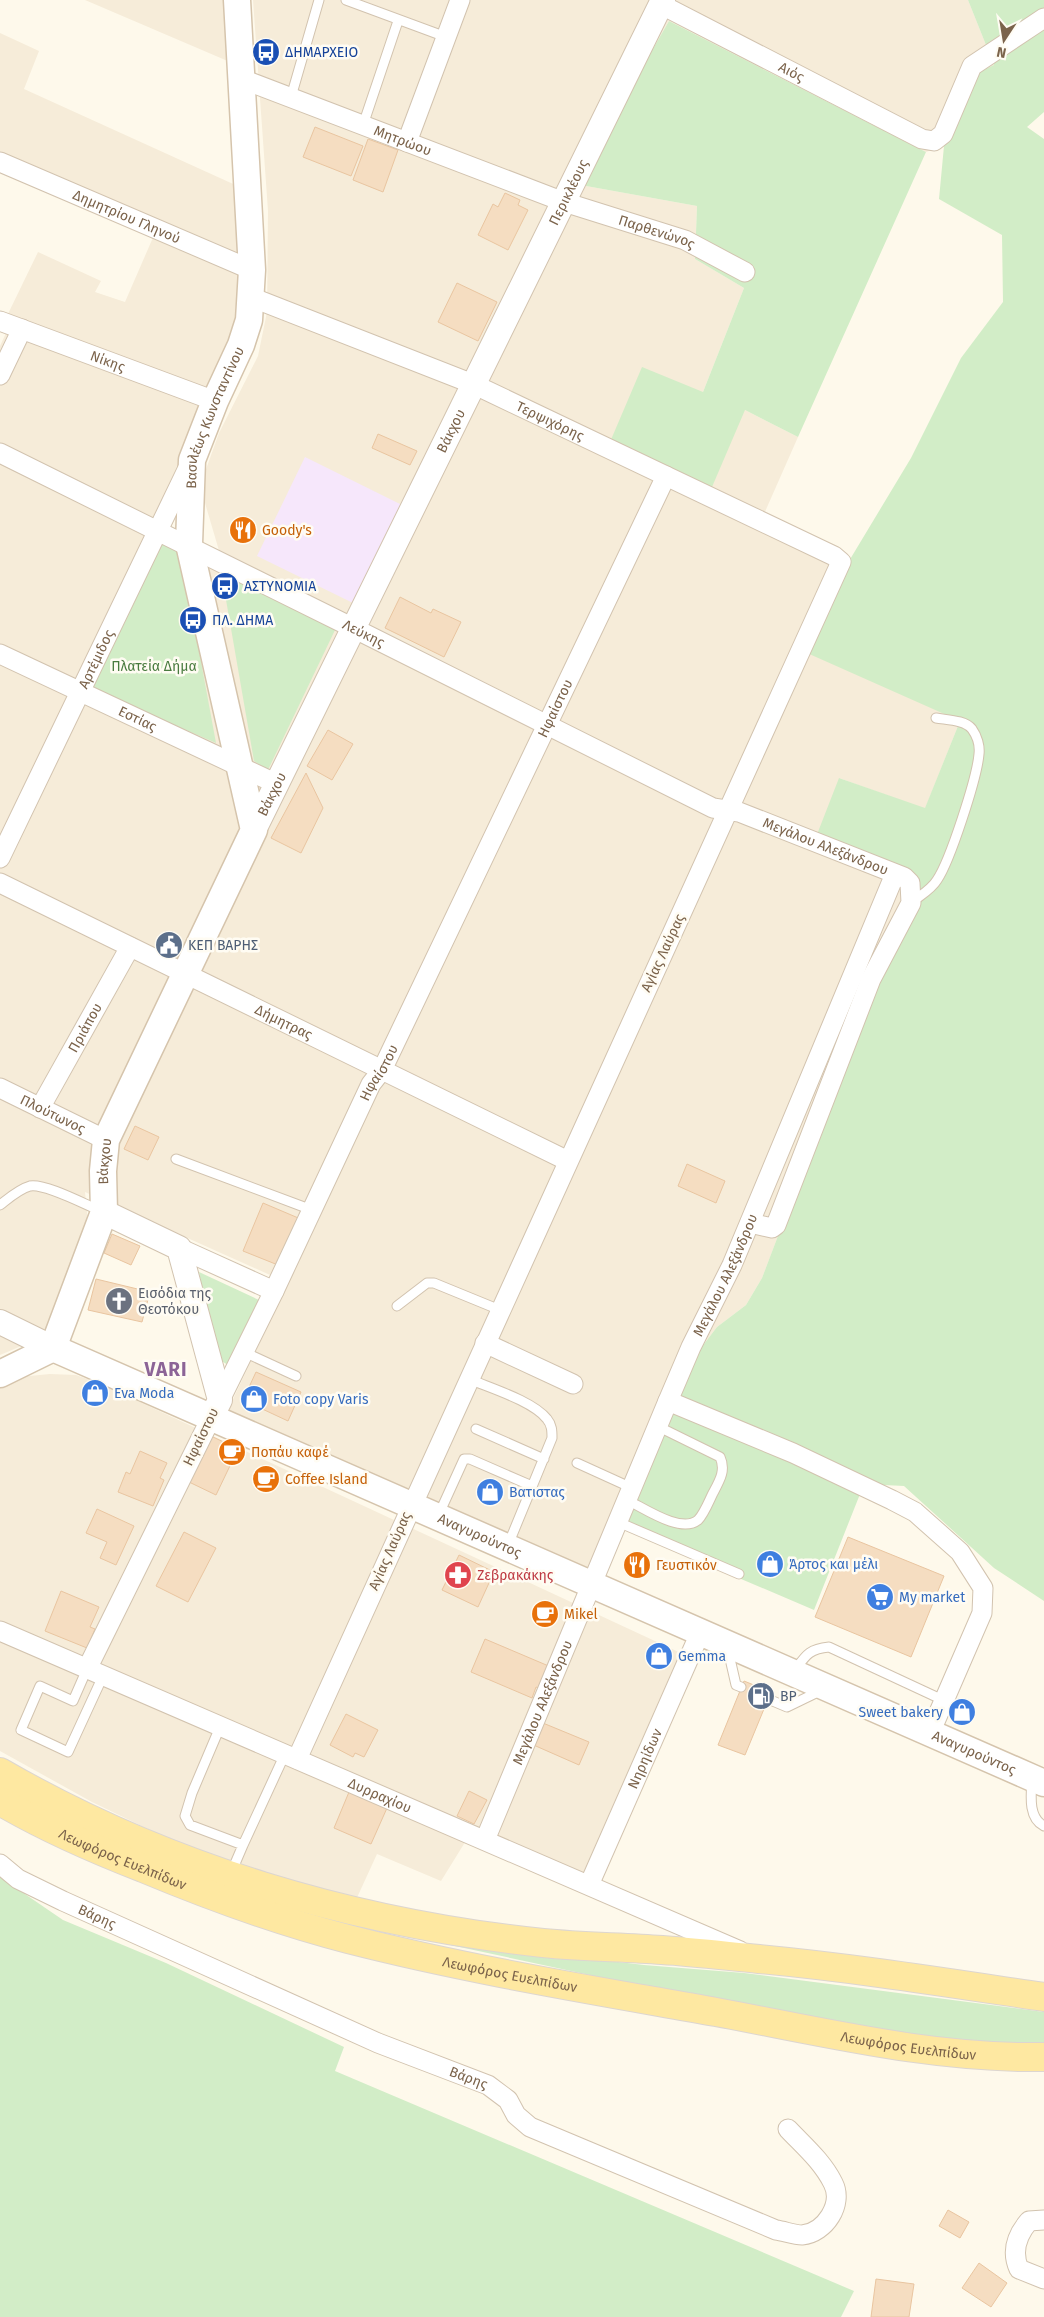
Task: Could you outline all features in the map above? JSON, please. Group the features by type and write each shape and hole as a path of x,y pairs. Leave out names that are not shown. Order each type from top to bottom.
{"main road":[{"name":"Βασιλέως Κωνσταντίνου","path":"237,0 252,270 249,320 241,345 215,401 192,460 189,544 254,830"},
{"name":"Βάκχου","path":"104,1212 103,1171 106,1140 254,830"},
{"path":"0,1374 52,1348 104,1212"},
{"name":"Αναγυρούντος","path":"52,1348 215,1409 411,1506 1038,1780"},
{"name":"Λεωφόρος Ευελπίδων","path":"0,1772 40,1795 178,1858 329,1906 457,1932 545,1944 663,1950 760,1959 1044,1997"},
{"name":"Λεωφόρος Ευελπίδων","path":"0,1802 37,1823 191,1888 266,1915 347,1938 426,1957 636,1998 945,2053 1009,2058 1044,2057"}],"street":[{"path":"407,142 460,0"},
{"name":"Αιός","path":"662,2 922,139 934,141 943,134 972,66 1044,18"},
{"name":"Περικλέους","path":"473,384 662,2"},
{"name":"Μητρώου","path":"242,79 564,202"},
{"name":"Δημητρίου Γληνού","path":"0,162 252,270"},
{"name":"Παρθενώνος","path":"564,202 685,240 744,272"},
{"name":"Τερψιχόρης","path":"251,297 473,384 834,556 841,562"},
{"name":"Νίκης","path":"0,321 215,401"},
{"path":"0,375 22,329"},
{"name":"Βάκχου","path":"254,830 473,384"},
{"name":"Λεύκης","path":"0,453 189,544 353,630 713,808 728,811"},
{"name":"Αρτέμιδος","path":"0,858 192,460"},
{"name":"Ηφαίστου","path":"95,1672 215,1409 274,1291 371,1084 382,1070 666,476"},
{"name":"Αγίας Λαύρας","path":"291,1757 411,1506 841,562"},
{"name":"Εστίας","path":"0,654 277,784"},
{"name":"Μεγάλου Αλεξάνδρου","path":"485,1840 657,1426 691,1347 721,1290 750,1223 895,874 738,812 728,811"},
{"path":"750,1223 764,1228 772,1228 776,1225 868,987 886,947 902,922 911,903 910,883 895,874"},
{"name":"Δήμητρας","path":"0,883 568,1161"},
{"name":"Πριάπου","path":"40,1108 130,947"},
{"name":"Πλούτωνος","path":"0,1088 106,1140"},
{"path":"104,1212 274,1291"},
{"path":"179,1248 215,1409"},
{"path":"0,1322 52,1348"},
{"path":"485,1343 573,1384"},
{"path":"668,1401 793,1453 892,1500 914,1512 960,1552 983,1588 982,1613 930,1733"},
{"name":"Δυρραχίου","path":"0,1632 760,1959"},
{"name":"Νηρηίδων","path":"589,1886 700,1632"},
{"name":"Βάρης","path":"0,1864 18,1879 62,1901 378,2042 488,2085 508,2100 516,2115 530,2127 776,2230 801,2235 816,2232 828,2219 836,2203 834,2184 819,2160 788,2129"},
{"path":"1044,2220 1029,2221 1020,2232 1015,2251 1018,2268 1044,2279"}],"lane":[{"path":"291,97 320,0"},
{"path":"346,0 446,37"},
{"path":"363,125 398,20"},
{"path":"911,903 936,881 945,863 970,790 980,752 977,738 971,728 964,723 936,718"},
{"path":"176,1159 312,1210"},
{"path":"0,1205 13,1194 31,1186 45,1188 104,1212"},
{"path":"397,1306 427,1283 434,1283 500,1310"},
{"path":"244,1352 296,1376"},
{"path":"469,1379 534,1408 547,1419 552,1428 552,1438 544,1459 506,1548"},
{"path":"578,1463 678,1524 690,1524 699,1518 722,1476 723,1464 720,1457 657,1426"},
{"path":"476,1429 544,1459"},
{"path":"437,1517 464,1459 470,1459 532,1486"},
{"path":"618,1522 739,1574"},
{"path":"727,1644 736,1685 741,1687"},
{"path":"793,1673 806,1655 815,1648 829,1647 943,1700"},
{"path":"95,1672 68,1752 21,1730 40,1686 73,1701 95,1672"},
{"path":"768,1699 787,1707 826,1688"},
{"path":"220,1726 192,1793 185,1816 190,1824 243,1845"},
{"path":"230,1875 243,1845 291,1757"},
{"path":"1038,1780 1031,1800 1034,1816 1044,1826"}],"shaded area":[{"path":"85,0 225,0 230,62"},
{"path":"253,0 968,0 994,65 962,101 944,146 926,152 669,21 575,184 697,206 695,259 744,288 703,392 610,442 745,410 798,437 764,514 849,561 960,721 925,809 839,778 914,879 762,1278 746,1305 717,1327 694,1357 603,1581 226,1414 288,1283 85,1192 89,1233 45,1336 0,1355 0,346 6,333 208,406 158,525 220,554 200,486 219,433 258,356 267,312 268,211"},
{"path":"0,33 39,51 24,89 242,188 245,318 212,395 6,318 38,252 101,281 95,292 125,302 158,226 0,157"},
{"path":"305,457 402,505 353,603 257,556"},
{"path":"50,1374 76,1375 101,1384 685,1655 587,1880 472,1831 441,1881 377,1854 355,1902 179,1844 92,1802 0,1751 0,1385 19,1377"}],"green space":[{"path":"968,0 1044,0 1044,112 1027,127 1044,139 1044,1601 994,1568 904,1486 864,1484 814,1610 624,1529 694,1357 717,1327 746,1305 762,1278 878,973 919,897 816,837 839,778 925,808 960,721 807,653 849,561 911,458 961,358 1003,302 1002,235 939,199 944,146 971,76 994,65"},
{"path":"669,21 926,152 798,437 745,410 712,487 610,442 642,367 703,392 744,288 695,259 697,206 575,184"},
{"name":"Πλατεία Δήμα","path":"162,544 181,553 216,743 91,689"},
{"name":"Πλατεία Δήμα","path":"221,571 336,628 268,770 254,761"},
{"path":"199,1272 259,1300 228,1365 215,1357"},
{"path":"0,1877 63,1920 166,1963 344,2047 335,2071 854,2291 841,2317 0,2317"},
{"path":"422,1939 644,1965 744,1973 1044,2012 1044,2050 833,2027"}],"building":[{"path":"315,127 363,146 351,176 303,157"},
{"path":"368,139 398,150 383,192 353,180"},
{"path":"505,193 520,200 518,205 528,210 508,250 478,235 493,204 498,207"},
{"path":"457,283 497,302 478,341 438,322"},
{"path":"378,434 417,451 410,465 372,448"},
{"path":"400,597 431,613 433,609 461,622 444,657 385,628"},
{"path":"328,730 353,744 332,780 307,766"},
{"path":"306,773 323,808 301,853 271,838"},
{"path":"135,1126 159,1137 148,1160 124,1149"},
{"path":"687,1164 725,1181 716,1203 678,1186"},
{"path":"263,1203 303,1220 283,1267 243,1251"},
{"path":"112,1234 140,1246 131,1265 104,1253"},
{"name":"Εισόδια της Θεοτόκου","path":"96,1279 150,1292 142,1322 88,1310"},
{"path":"256,1372 301,1392 288,1421 243,1400"},
{"path":"211,1436 238,1449 216,1495 189,1482"},
{"path":"140,1451 167,1463 160,1478 164,1480 153,1506 118,1492 126,1472 130,1474"},
{"path":"97,1509 134,1526 116,1565 100,1558 107,1542 86,1533"},
{"path":"184,1532 216,1548 188,1602 156,1586"},
{"name":"My market","path":"848,1537 944,1576 911,1657 815,1617"},
{"path":"459,1555 494,1572 478,1607 442,1590"},
{"path":"61,1591 99,1607 90,1627 95,1629 87,1648 45,1631"},
{"path":"485,1639 551,1667 542,1689 536,1687 532,1698 471,1672"},
{"path":"744,1681 771,1692 745,1755 718,1745"},
{"path":"346,1714 378,1730 364,1757 355,1753 353,1757 330,1745"},
{"path":"538,1721 589,1742 579,1765 529,1743"},
{"path":"469,1791 487,1800 474,1824 457,1816"},
{"path":"349,1792 387,1808 371,1844 334,1828"},
{"path":"948,2210 969,2222 960,2238 939,2226"},
{"path":"979,2263 1007,2283 991,2307 962,2288"},
{"path":"876,2279 914,2284 909,2317 871,2317"}],"place":[{"name":"ΔΗΜΑΡΧΕΙΟ","path":"266,52"},
{"name":"Goody's","path":"243,530"},
{"name":"ΑΣΤΥΝΟΜΙΑ","path":"225,586"},
{"name":"ΠΛ. ΔΗΜΑ","path":"193,620"},
{"name":"ΚΕΠ ΒΑΡΗΣ","path":"169,945"},
{"name":"Εισόδια της Θεοτόκου","path":"119,1301"},
{"name":"Eva Moda","path":"95,1393"},
{"name":"Foto copy Varis","path":"254,1399"},
{"name":"Ποπάυ καφέ","path":"232,1452"},
{"name":"Coffee Island","path":"266,1479"},
{"name":"Βατιστας","path":"490,1492"},
{"name":"Άρτος και μέλι","path":"770,1564"},
{"name":"Γευστικόν","path":"637,1565"},
{"name":"Ζεβρακάκης","path":"458,1575"},
{"name":"My market","path":"880,1597"},
{"name":"Mikel","path":"545,1614"},
{"name":"Gemma","path":"659,1656"},
{"name":"BP","path":"761,1696"},
{"name":"Sweet bakery","path":"962,1712"}],"district":[{"name":"VARI","path":"166,1369"}]}
